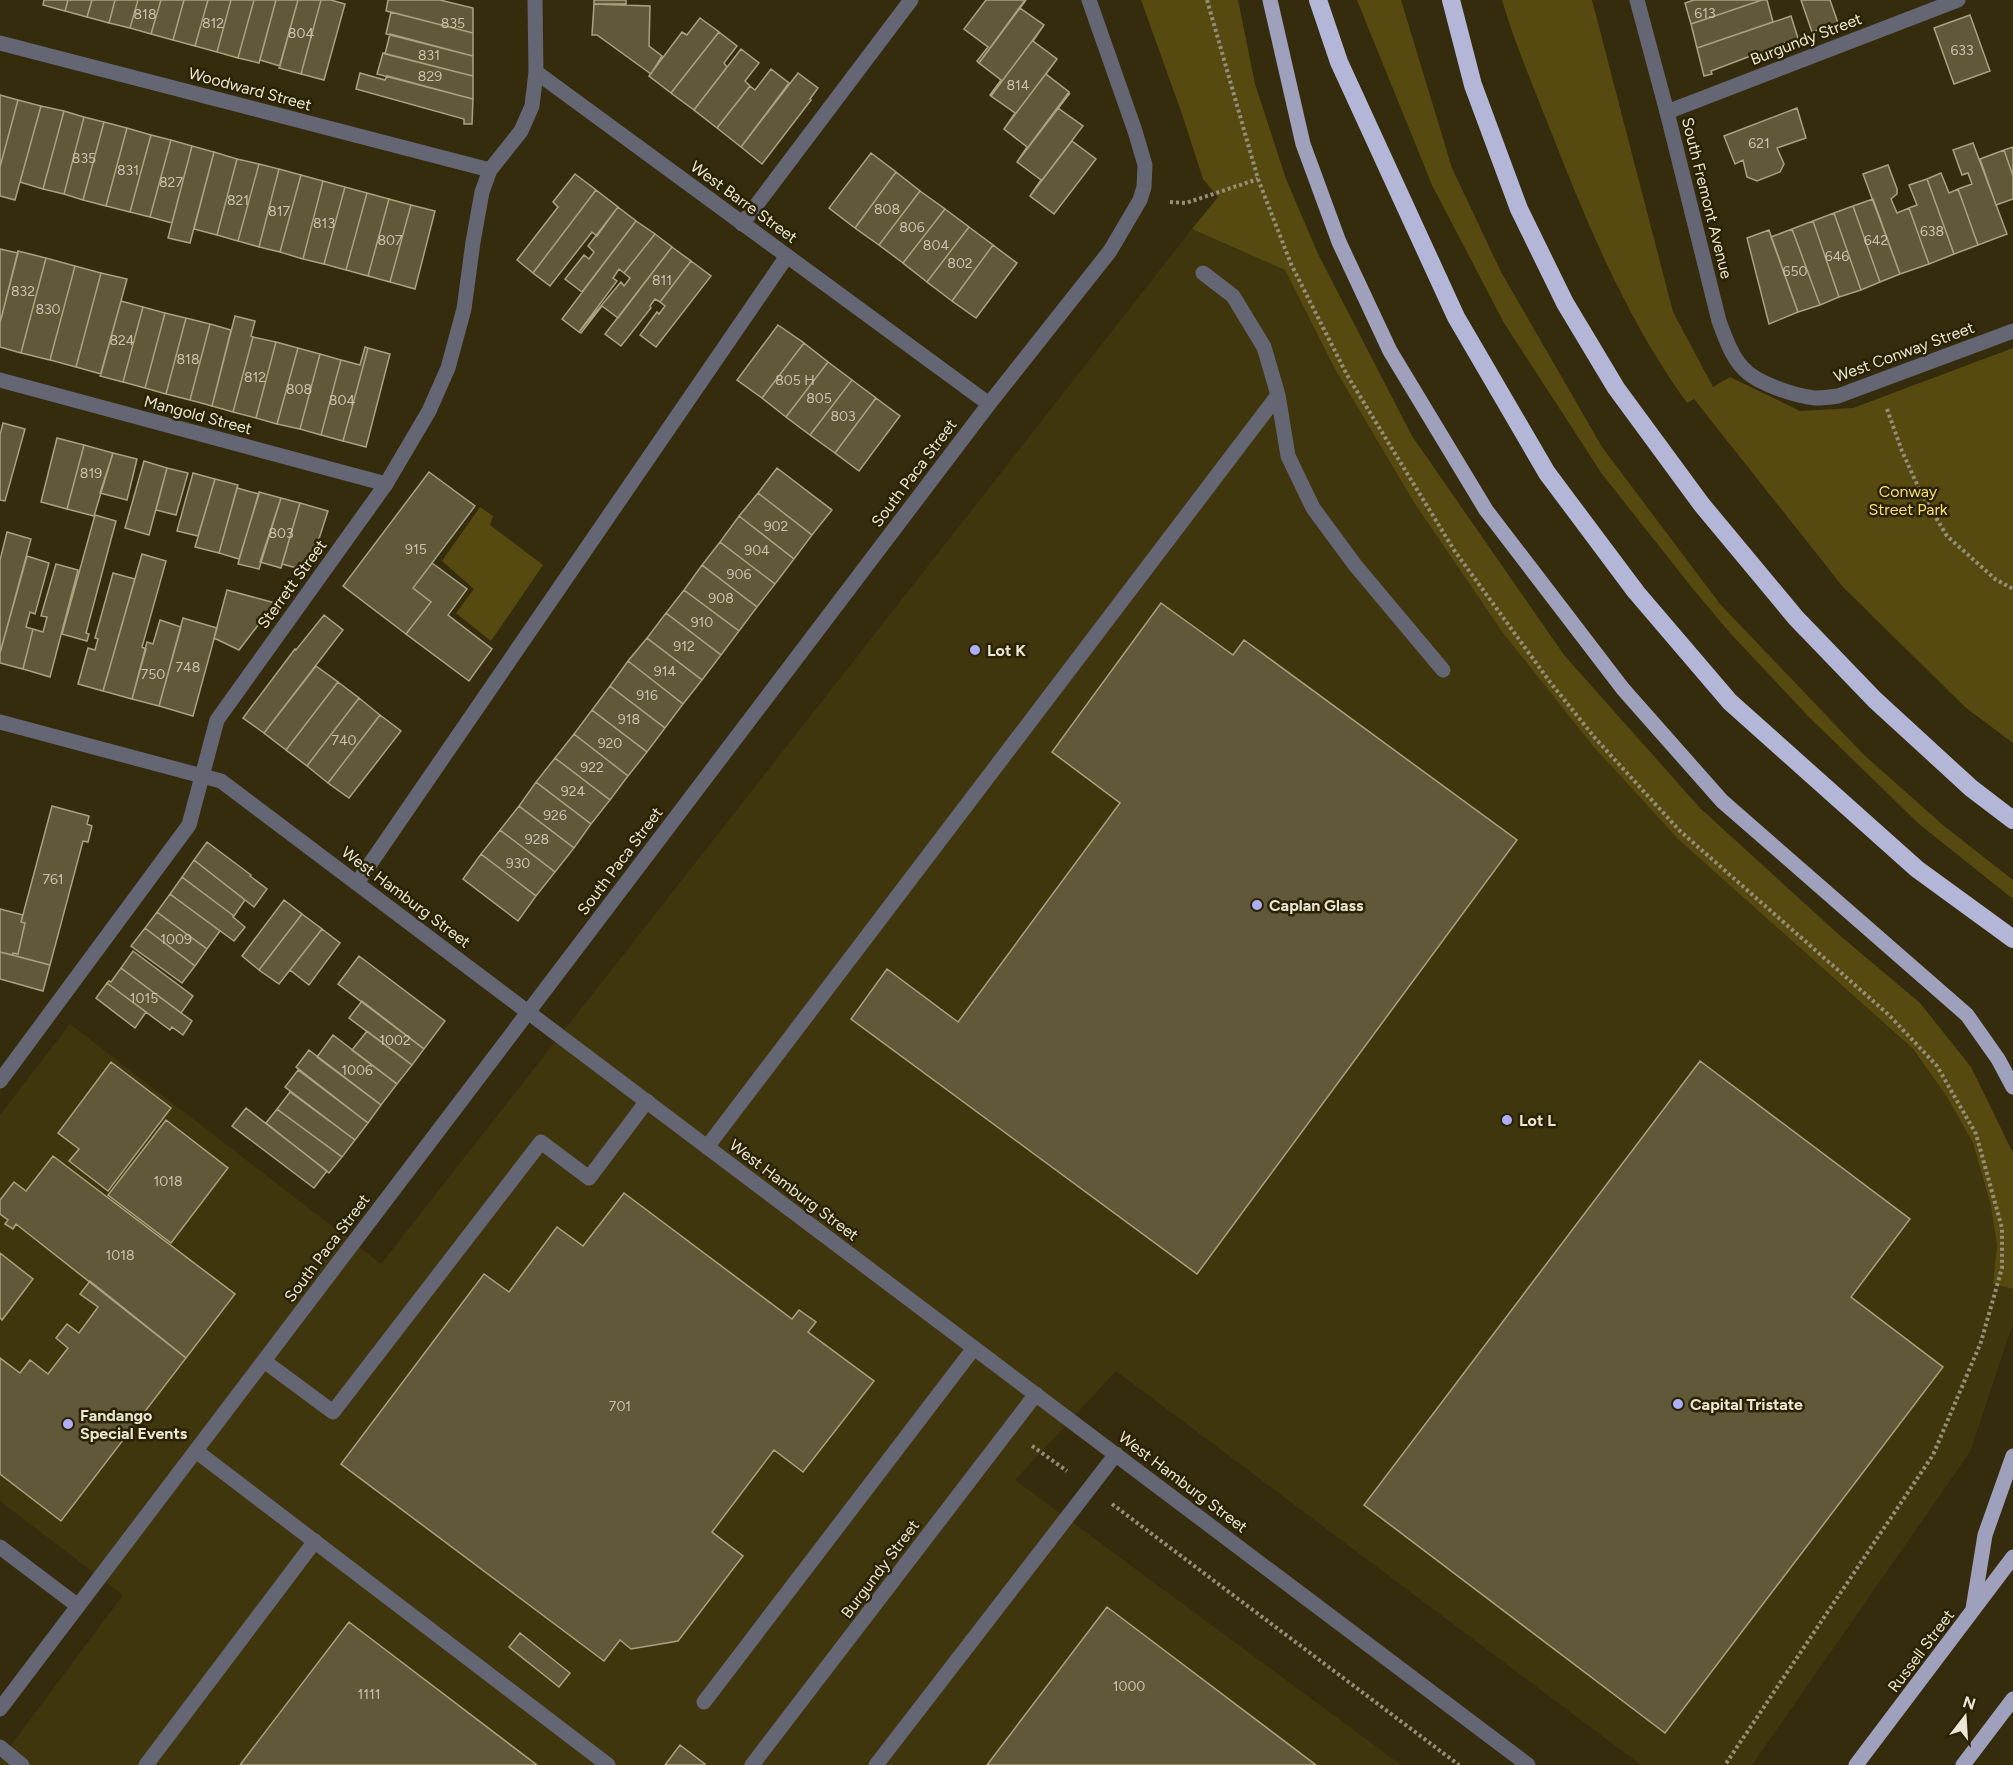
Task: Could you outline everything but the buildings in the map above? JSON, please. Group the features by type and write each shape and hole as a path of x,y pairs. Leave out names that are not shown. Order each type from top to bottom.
{"highway":[{"path":"1318,0 1339,62 1456,317 1547,473 1636,592 1730,702 1917,868 2013,939"},
{"path":"1451,0 1473,85 1518,209 1565,303 1616,388 1702,505 1796,618 1875,700 1971,788 2013,820"}],"main road":[{"path":"1270,0 1303,144 1339,242 1390,351 1486,510 1623,689 1722,801 1967,1015 1998,1059 2013,1087"},
{"path":"1972,1613 1985,1535 2013,1456"},
{"name":"Russell Street","path":"1856,1765 2013,1557"},
{"path":"1963,1765 2013,1699"}],"street":[{"path":"535,0 536,72"},
{"path":"742,224 911,0"},
{"name":"South Paca Street","path":"0,1709 989,404 1110,251 1140,200 1144,187 1145,165 1119,81 1089,0"},
{"name":"South Fremont Avenue","path":"1637,0 1719,321 1730,348 1742,367 1753,376 1771,384"},
{"name":"Burgundy Street","path":"1667,112 1958,0"},
{"name":"Woodward Street","path":"0,43 490,170"},
{"name":"Sterrett Street","path":"0,1081 189,825 217,720 386,484 429,411 448,368 464,309 482,192 490,170 521,131 532,106 536,72"},
{"name":"West Barre Street","path":"536,72 989,404"},
{"path":"357,883 787,256"},
{"path":"1203,273 1233,296 1264,347 1278,394 1288,456 1313,508 1355,564 1443,670"},
{"name":"West Conway Street","path":"1771,384 1791,393 1816,398 1838,396 2013,331"},
{"name":"Mangold Street","path":"0,380 386,484"},
{"path":"707,1147 1278,394"},
{"name":"West Hamburg Street","path":"0,722 221,781 1528,1765"},
{"path":"264,1361 333,1412 541,1142 589,1178 646,1101"},
{"path":"704,1702 974,1348"},
{"name":"Burgundy Street","path":"752,1765 1036,1394"},
{"path":"196,1451 608,1765"},
{"path":"876,1765 1116,1455"},
{"path":"146,1765 315,1541"},
{"path":"0,1546 78,1606"},
{"path":"0,1747 22,1765"}],"path":[{"path":"1207,0 1258,179 1291,264 1347,375 1454,550 1550,682 1595,738 1680,831 1889,1015 1937,1066 1976,1134 2002,1228 2002,1268 1981,1342 1932,1455 1725,1765"},
{"path":"1140,200 1186,203 1258,179"},
{"path":"1886,408 1920,491 1947,536 1995,579 2013,589"},
{"path":"1008,1430 1090,1488 1459,1765"}],"shaded area":[{"path":"1192,229 1285,270 1335,369 1413,501 1503,633 1593,746 1678,839 1912,1049 1947,1097 1973,1143 1991,1206 1997,1245 1993,1284 2013,1289 2013,1324 1970,1452 1752,1765 1641,1765 1116,1371 1015,1480 1401,1765 0,1765 0,1760 123,1595 0,1501 0,1115 70,1024 381,1264"}],"green space":[{"path":"1141,0 1238,0 1255,84 1286,179 1318,254 1412,436 1564,655 1700,808 1837,933 1920,1003 1971,1067 2013,1153 2013,1289 1993,1284 1997,1245 1991,1206 1973,1143 1947,1097 1913,1049 1678,839 1593,746 1503,633 1413,501 1335,369 1285,270 1192,229 1218,197 1203,179"},
{"path":"1357,0 1401,0 1452,168 1501,272 1602,447 1720,604 1863,754 1944,826 2013,880 2013,899 1919,824 1809,717 1731,634 1602,474 1504,323 1432,185"},
{"name":"Conway Street Park","path":"1502,0 1592,0 1673,312 1713,387 1730,377 1800,411 1853,408 2013,348 2013,743 1965,707 1843,587 1694,399 1687,403 1645,339 1594,236 1524,65"},
{"path":"480,507 493,516 490,525 543,565 491,641 456,613 474,589 442,561"}],"place":[{"name":"Lot K","path":"975,650"},
{"name":"Caplan Glass","path":"1257,905"},
{"name":"Lot L","path":"1507,1120"},
{"name":"Capital Tristate","path":"1678,1404"},
{"name":"Fandango Special Events","path":"68,1424"}]}
